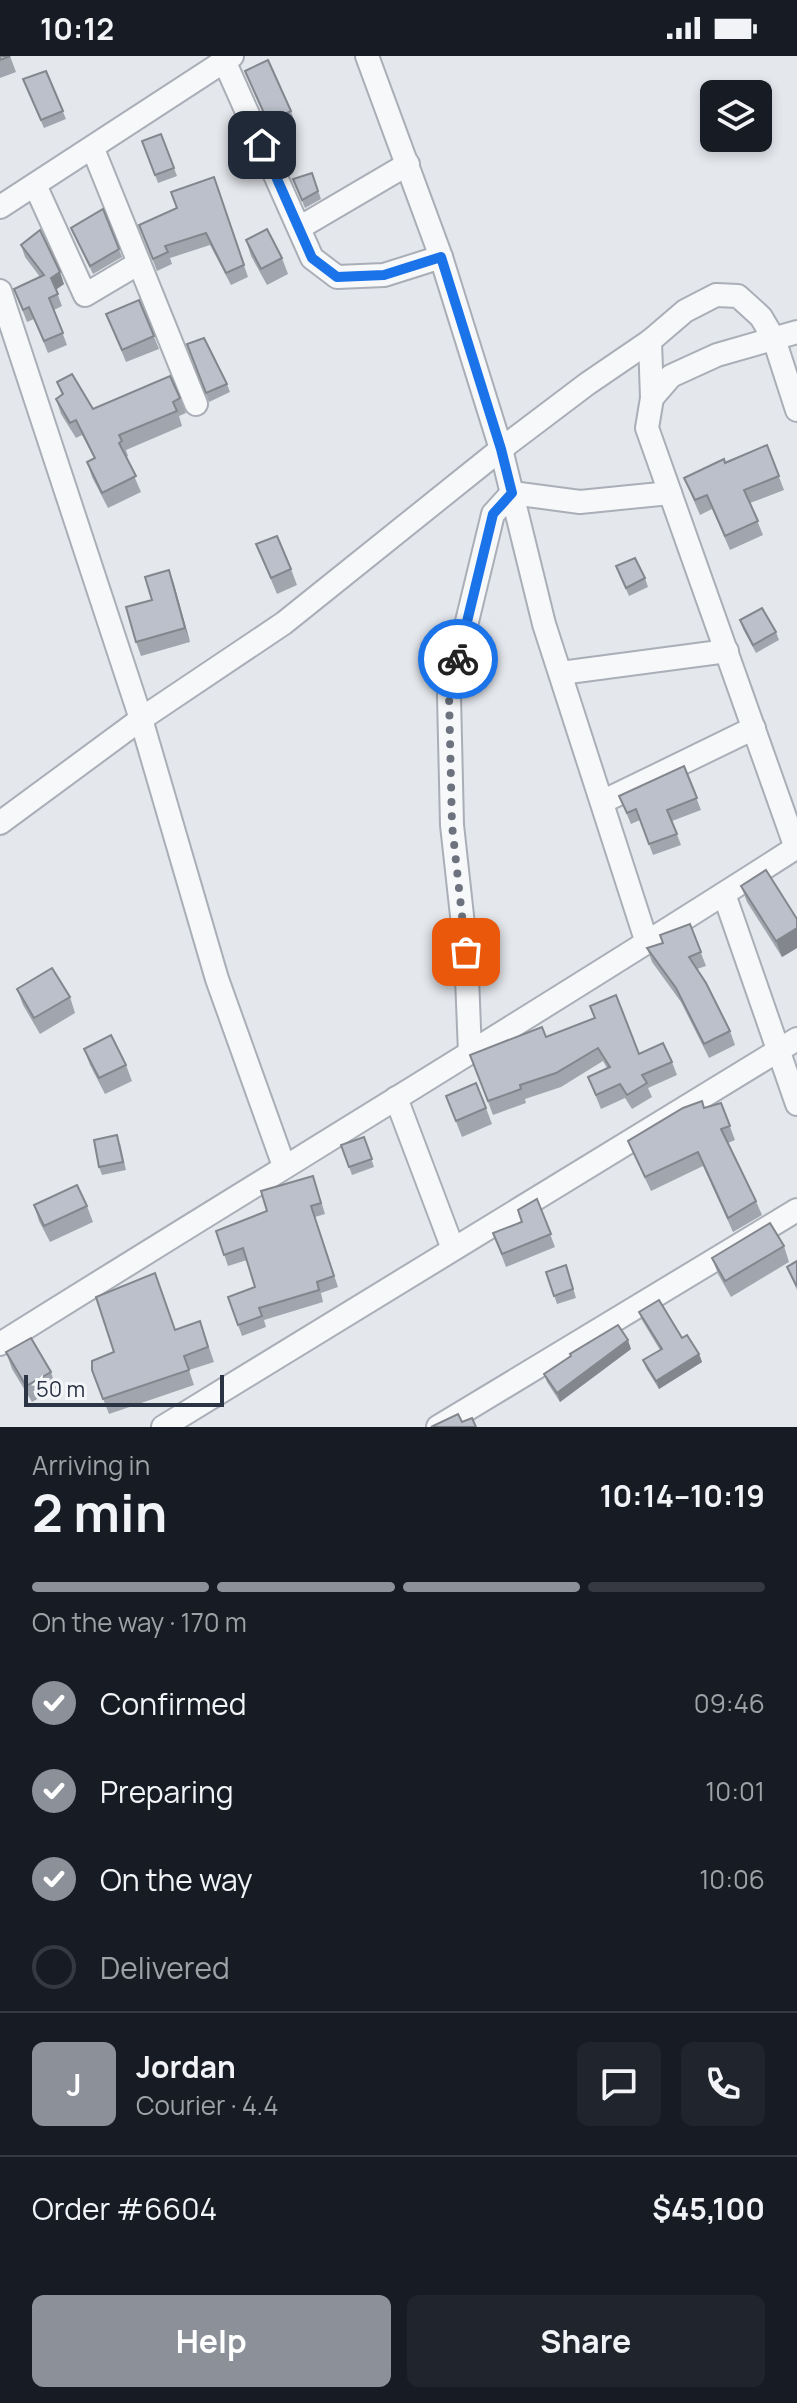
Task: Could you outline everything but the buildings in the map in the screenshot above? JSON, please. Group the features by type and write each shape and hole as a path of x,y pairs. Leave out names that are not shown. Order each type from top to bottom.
{"street":[{"path":"367,56 441,257 501,449 544,624 647,943"},
{"path":"0,207 93,149 226,58 312,258 337,277 384,275 441,257"},
{"path":"93,149 196,404"},
{"path":"299,228 408,164"},
{"path":"35,185 85,295 139,263"},
{"path":"0,291 141,719 217,979 284,1166"},
{"path":"0,823 141,719 284,623 501,449 650,341 685,311 716,295 738,296 761,317 774,339 797,410"},
{"path":"652,398 671,376 717,355 797,332"},
{"path":"0,1344 647,943 796,847 647,428 652,398 650,341"},
{"path":"512,493 580,502 670,493"},
{"path":"470,1053 466,952 452,825 449,696 493,514 512,493"},
{"path":"561,673 727,651"},
{"path":"602,802 754,728"},
{"path":"724,894 788,1044 797,1104"},
{"path":"163,1427 788,1044"},
{"path":"396,1098 453,1249"},
{"path":"438,1427 797,1210"}],"way so far":[{"path":"458,659 449,696 452,825 466,952"}],"route":[{"path":"262,145 312,258 337,277 384,275 441,257 512,493 493,514 458,659"}]}
